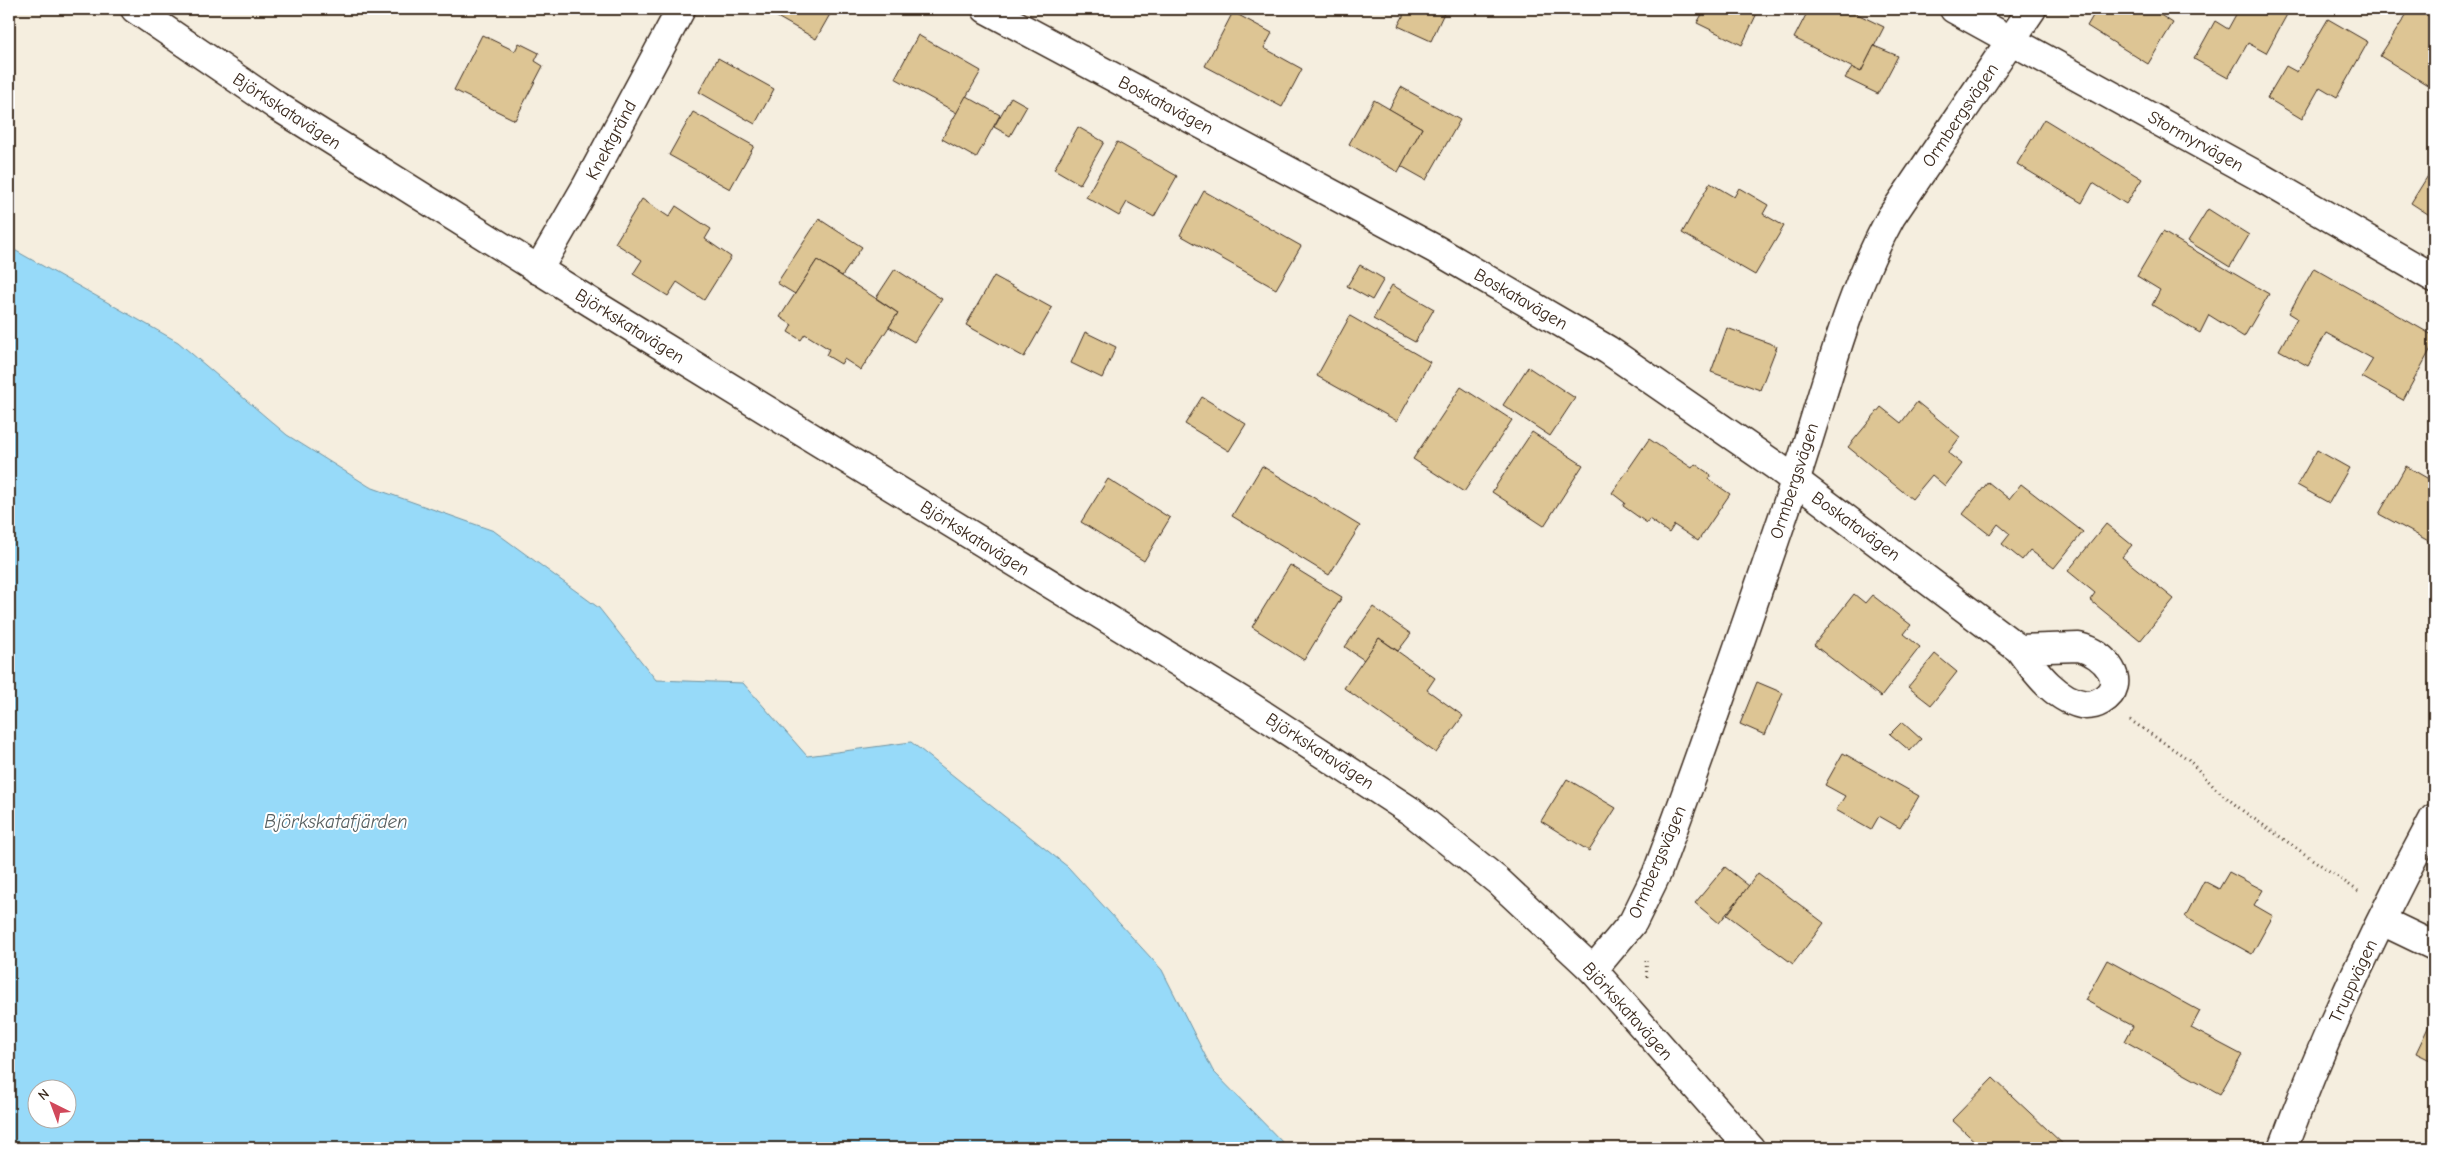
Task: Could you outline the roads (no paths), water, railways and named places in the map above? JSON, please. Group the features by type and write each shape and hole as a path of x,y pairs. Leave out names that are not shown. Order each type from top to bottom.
{"street":[{"name":"Björkskatavägen","path":"135,9 277,106 538,270 1341,764 1412,812 1498,881 1592,970 1750,1148"},
{"name":"Knektgränd","path":"538,270 586,187 681,9"},
{"name":"Boskatavägen","path":"986,9 1435,249 1608,350 1776,466 1795,482 1846,517 2018,649 2036,673 2048,685 2071,700 2085,705 2095,704 2109,696 2113,688 2114,676 2110,666 2096,653 2080,648 2018,649"},
{"name":"Stormyrvägen","path":"1954,9 2012,39 2260,177 2434,278"},
{"name":"Ormbergsvägen","path":"1592,970 1634,922 1657,873 1795,482 1815,414 1872,252 1891,217 2032,9"},
{"name":"Truppvägen","path":"2283,1148 2312,1069 2352,979 2382,922 2398,884 2434,818"},
{"path":"2382,922 2434,946"}],"water":[{"name":"Björkskatafjärden","path":"9,247 178,342 287,435 370,487 494,531 599,608 656,680 743,683 807,756 911,742 1068,867 1162,970 1213,1071 1288,1148 9,1148"}]}
